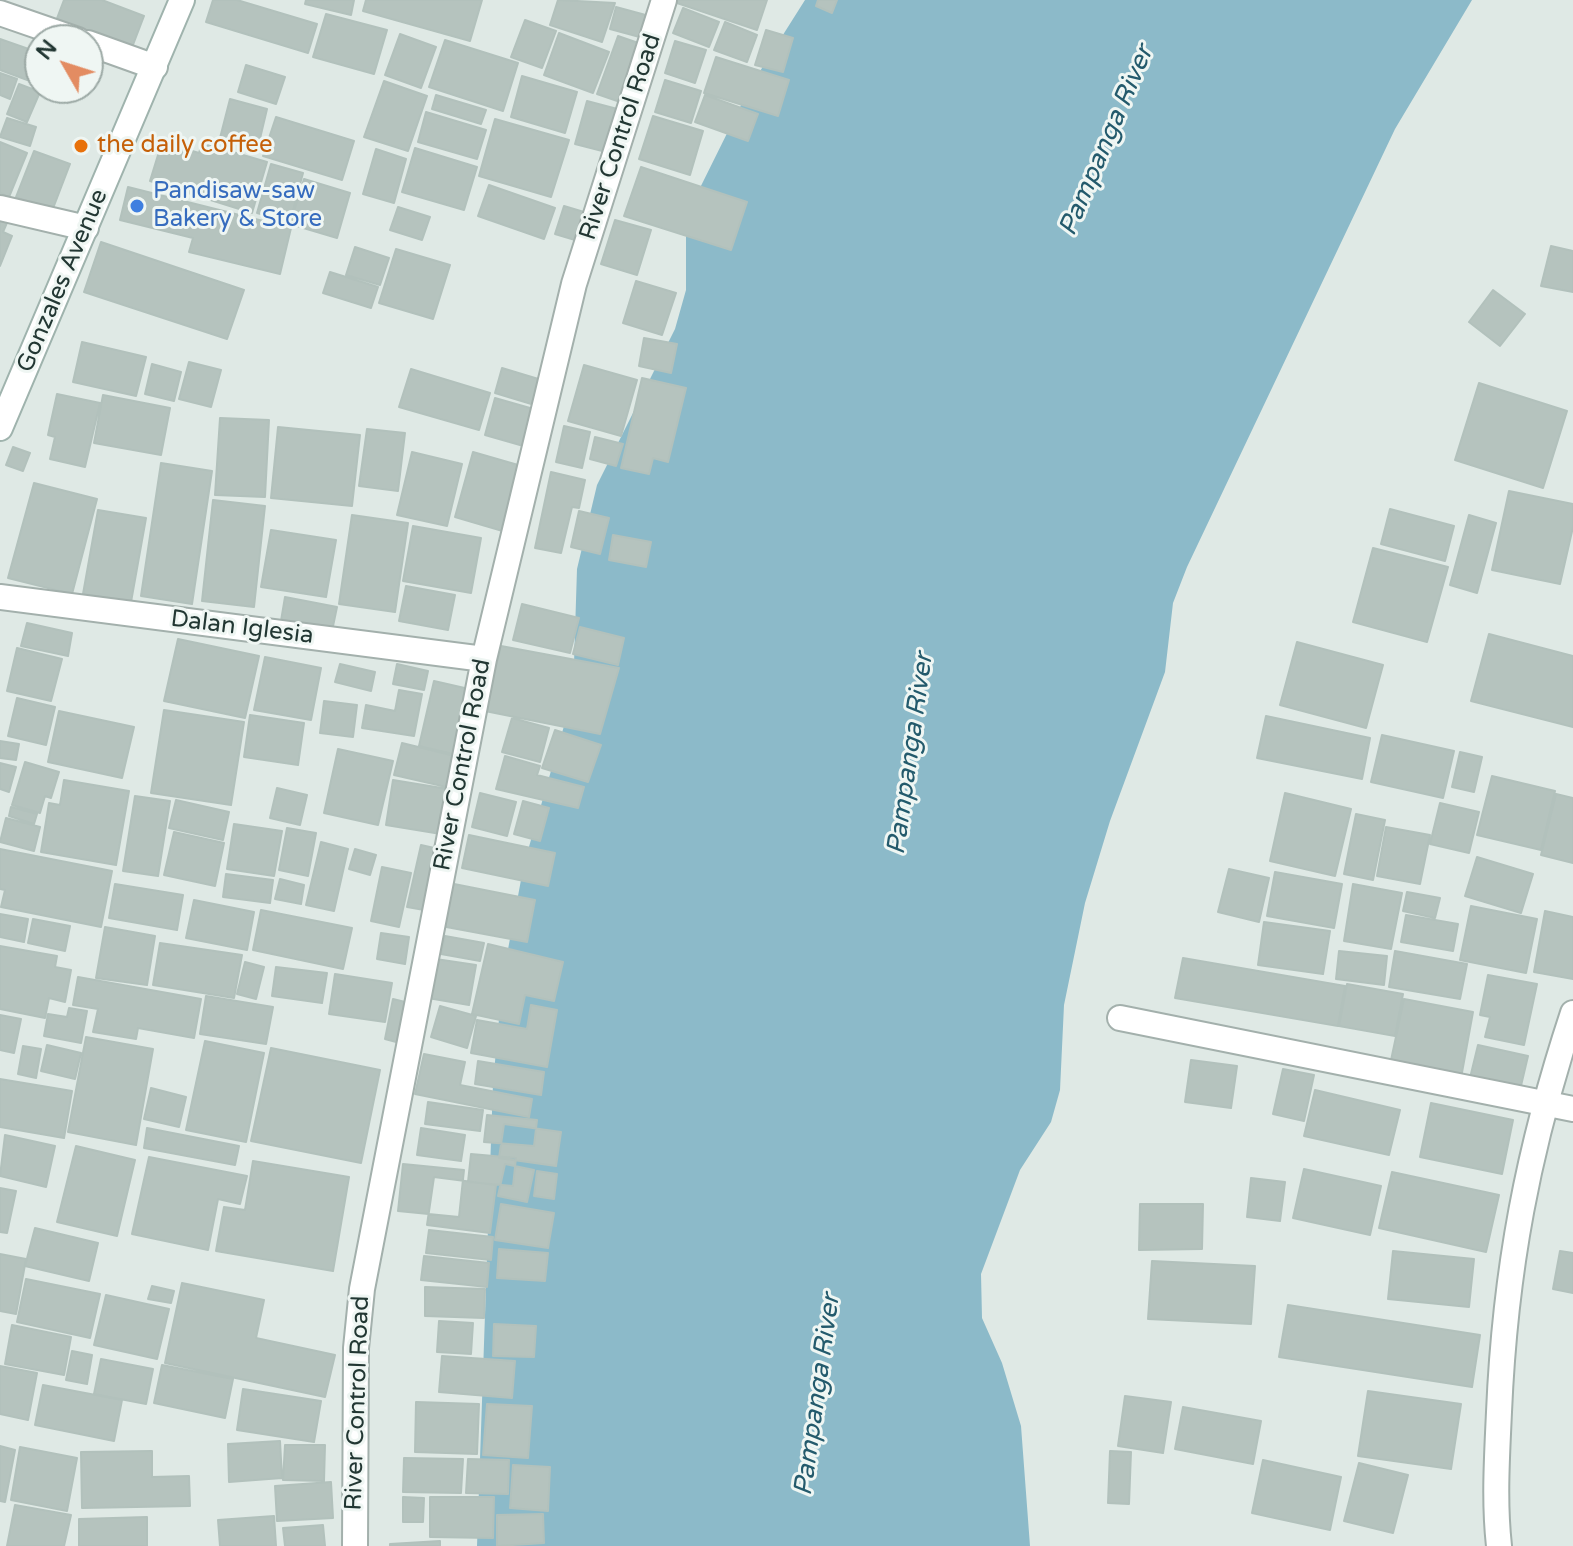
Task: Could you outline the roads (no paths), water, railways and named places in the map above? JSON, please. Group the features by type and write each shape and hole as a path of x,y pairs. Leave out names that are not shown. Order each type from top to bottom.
{"street":[{"name":"Gonzales Avenue","path":"0,428 182,0"},
{"name":"River Control Road","path":"355,1546 356,1348 362,1289 484,659 574,284 664,0"},
{"path":"0,13 32,24"},
{"path":"104,49 155,67"},
{"path":"0,208 86,228"},
{"name":"Dalan Iglesia","path":"0,597 484,659"},
{"path":"1499,1546 1495,1506 1501,1358 1514,1236 1544,1102 1573,1013"},
{"path":"1120,1018 1573,1109"}],"water":[{"name":"Pampanga River","path":"805,0 1472,0 1395,129 1187,567 1173,603 1165,672 1110,821 1085,903 1064,1005 1060,1090 1051,1122 1020,1170 981,1274 982,1318 1002,1363 1021,1426 1030,1546 477,1546 493,1083 503,976 524,864 573,695 577,569 597,485 675,329 686,290 686,227 693,202 750,87"}],"place":[{"name":"the daily coffee","path":"81,146"},
{"name":"Pandisaw-saw Bakery & Store","path":"137,206"}]}
